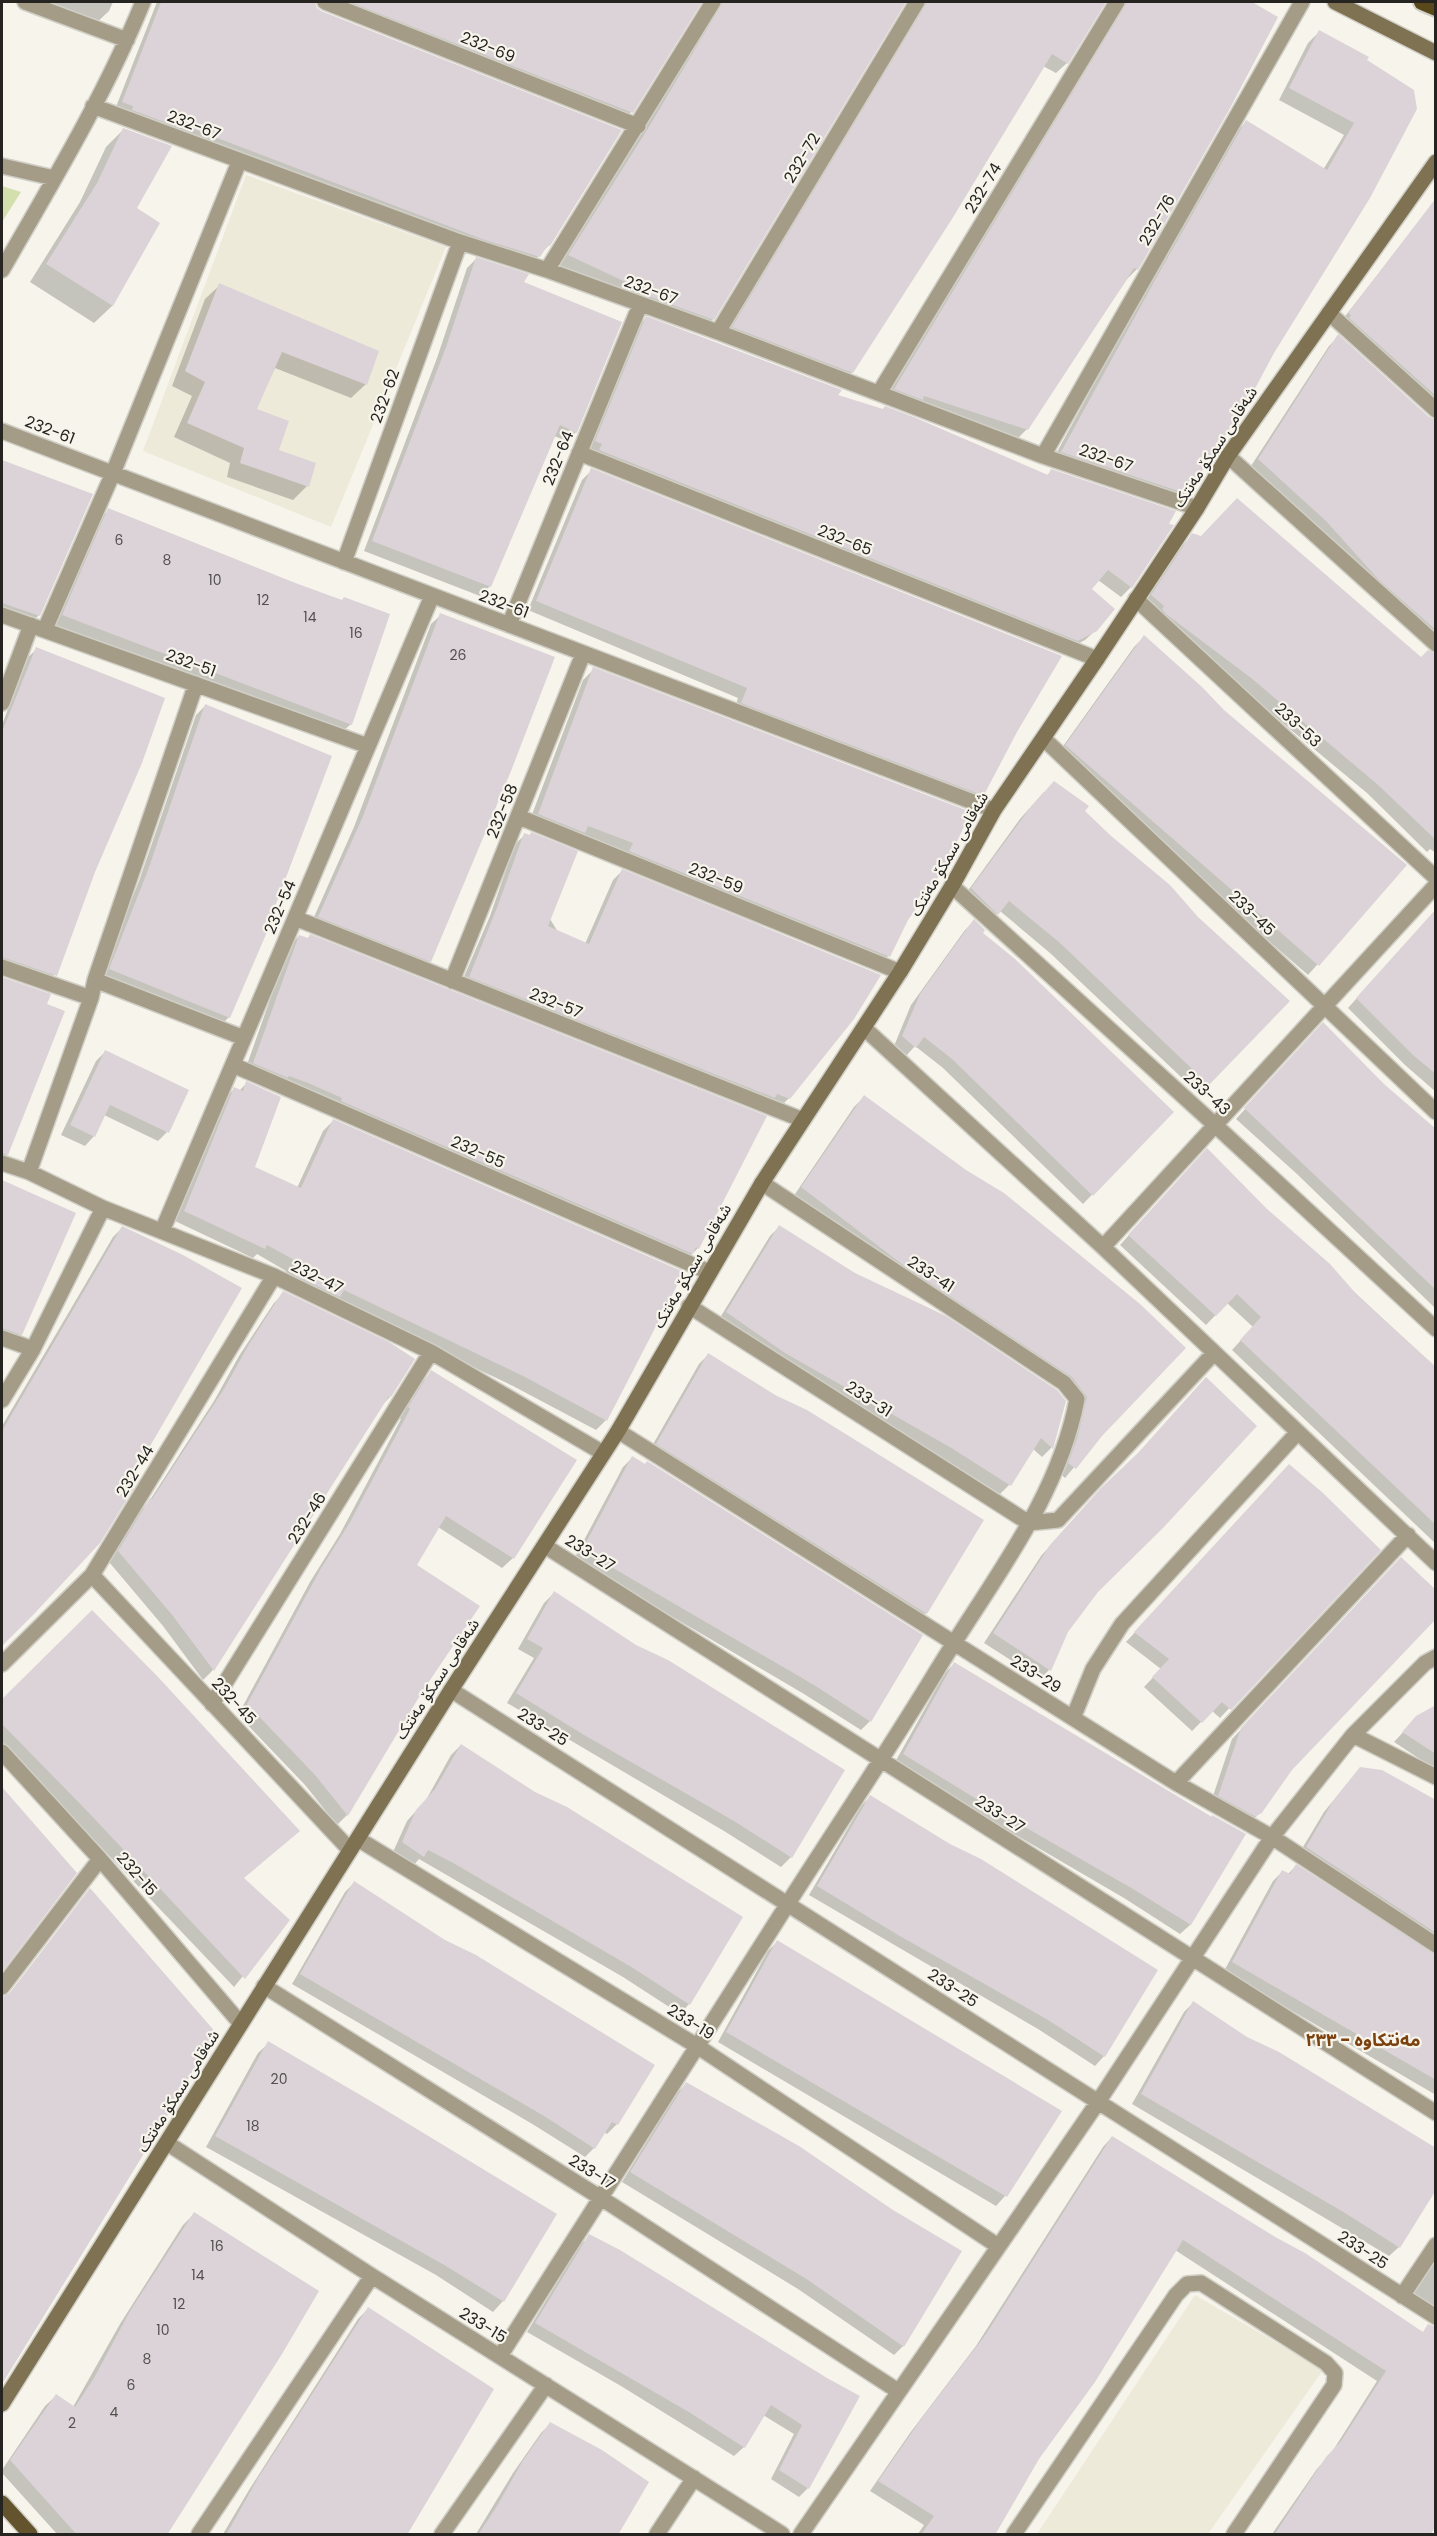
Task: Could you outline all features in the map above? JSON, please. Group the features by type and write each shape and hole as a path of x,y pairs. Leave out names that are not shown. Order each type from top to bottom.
{"highway":[{"path":"1422,2 1436,8"}],"main road":[{"path":"1335,2 1436,53"},
{"name":"شەقامی سمکۆ مەنتک","path":"2,2404 451,1690 546,1546 618,1431 762,1183 900,972 952,886 994,810 1044,739 1197,508 1228,456 1436,162"},
{"path":"2,2503 30,2535"}],"street":[{"path":"25,2 127,40"},
{"path":"2,270 93,106 127,40 143,2"},
{"name":"232-69","path":"325,2 638,126"},
{"path":"548,270 713,2"},
{"name":"232-72","path":"718,333 917,2"},
{"name":"232-74","path":"879,393 1117,2"},
{"name":"232-76","path":"1043,456 1302,2"},
{"name":"232-67","path":"93,106 460,242 548,270 1043,456 1197,508"},
{"path":"2,703 113,474 239,162"},
{"path":"2,166 54,178"},
{"name":"232-62","path":"344,562 460,242"},
{"name":"232-64","path":"509,625 640,305"},
{"path":"1329,313 1436,410"},
{"name":"232-61","path":"2,431 994,810"},
{"name":"232-65","path":"579,453 1097,659"},
{"path":"1228,456 1436,644"},
{"name":"232-54","path":"162,1231 432,596"},
{"name":"233-53","path":"1136,599 1436,878"},
{"name":"232-51","path":"2,615 368,746"},
{"name":"232-58","path":"452,981 583,654"},
{"path":"29,1172 91,998 95,980 196,684"},
{"name":"233-45","path":"1044,739 1436,1112"},
{"name":"232-59","path":"519,817 900,972"},
{"path":"1103,1247 1436,885"},
{"name":"233-43","path":"952,886 1436,1329"},
{"name":"232-57","path":"295,918 803,1120"},
{"path":"2,967 91,998"},
{"path":"95,980 244,1038"},
{"path":"864,1028 1103,1247 1436,1563"},
{"name":"232-55","path":"233,1065 709,1272"},
{"name":"232-47","path":"2,1163 29,1172 103,1208 274,1276 432,1352 603,1453"},
{"name":"233-41","path":"762,1183 1064,1383 1077,1399 1061,1456 1029,1523"},
{"path":"2,1400 33,1348 103,1208"},
{"name":"232-44","path":"2,1664 92,1575 274,1276"},
{"name":"233-31","path":"689,1306 1029,1523"},
{"path":"2,1338 33,1348"},
{"name":"232-46","path":"212,1704 432,1352"},
{"path":"500,2356 788,1903 883,1760 1029,1523 1058,1520 1214,1353"},
{"name":"233-29","path":"618,1431 1176,1783 1272,1837 1436,1945"},
{"path":"1073,1718 1093,1669 1122,1624 1298,1432"},
{"path":"1176,1783 1408,1536"},
{"name":"233-27","path":"546,1546 1436,2113"},
{"name":"232-45","path":"92,1575 212,1704 354,1845"},
{"path":"801,2535 1098,2102 1272,1837 1353,1735 1425,1663 1436,1657"},
{"name":"233-25","path":"451,1690 1436,2317"},
{"path":"1353,1735 1436,1777"},
{"name":"232-15","path":"2,1752 100,1859 241,2024"},
{"name":"233-19","path":"354,1845 697,2046 998,2246"},
{"path":"2,1987 100,1859"},
{"name":"233-17","path":"264,1986 601,2198 898,2391"},
{"name":"233-15","path":"167,2143 372,2276 782,2535"},
{"path":"1402,2296 1436,2245"},
{"path":"199,2535 372,2276"},
{"path":"1014,2535 1176,2295 1187,2284 1201,2283 1326,2363 1335,2373 1334,2385 1234,2535"},
{"path":"442,2535 546,2385"},
{"path":"657,2535 694,2478"}],"shaded area":[{"path":"246,175 446,247 331,527 143,451"},
{"path":"1195,2295 1323,2370 1208,2534 1037,2534"}],"green space":[{"path":"2,186 21,192 2,222"}],"building":[{"path":"161,2 315,2 321,11 622,130 550,246 548,245 540,257 482,239 183,125 181,128 132,110 133,106 122,102"},
{"path":"350,2 702,2 633,113"},
{"path":"723,2 906,2 714,320 648,296 649,293 568,255 647,130"},
{"path":"927,2 1106,2 1068,64 1052,54 952,219 853,373 732,327"},
{"path":"1127,2 1252,2 1278,17 1229,110 1138,270 1134,268 1028,430 924,396 923,400 894,389"},
{"path":"1319,30 1369,57 1367,60 1414,90 1417,109 1370,198 1274,353 1251,396 1187,494 1061,452 1246,120 1327,170 1354,123 1289,88"},
{"path":"123,128 172,146 137,208 160,223 113,306 46,264 97,183"},
{"path":"1436,198 1436,396 1349,318 1351,315 1348,313"},
{"path":"476,257 529,274 524,282 622,322 577,433 560,425 491,587 372,541 446,347"},
{"path":"219,283 379,351 367,385 282,352 257,409 289,421 279,450 316,463 309,487 240,463 244,448 187,423 205,382 185,371"},
{"path":"646,316 842,390 838,395 883,409 885,406 916,418 1048,475 1051,469 1176,511 1169,524 1174,525 1132,588 1108,570 1092,589 1115,609 1097,631 1078,641 599,450 602,444 595,441"},
{"path":"1338,334 1429,417 1436,420 1436,630 1379,580 1326,521 1258,459"},
{"path":"2,460 93,494 40,616 2,603"},
{"path":"591,468 1062,656 1017,732 985,793 981,791 979,794 741,703 747,688 536,601"},
{"path":"1237,498 1421,657 1428,650 1436,654 1436,840 1377,784 1251,678 1166,614 1162,609 1164,606 1151,595 1192,533 1201,536"},
{"path":"108,508 298,584 342,600 344,597 390,614 352,725 62,615"},
{"path":"440,613 555,657 511,771 431,962 318,917 363,816"},
{"path":"1144,635 1224,710 1407,865 1319,966 1065,745"},
{"path":"36,647 165,698 142,763 95,872 57,976 2,957 2,732"},
{"path":"593,667 971,812 944,869 908,920 890,957 629,851 633,843 588,826 585,833 538,814"},
{"path":"205,704 332,756 268,925 270,925 230,1018 109,969 148,870"},
{"path":"1054,781 1089,806 1085,811 1170,885 1198,917 1290,1001 1209,1085 1060,943 1009,901 998,915 971,888 1030,808"},
{"path":"531,832 578,851 548,926 589,944 622,869 881,975 854,1019 790,1099 777,1094 775,1098 469,977 524,833 530,835"},
{"path":"1436,909 1436,1074 1414,1056 1356,998"},
{"path":"974,919 985,930 983,933 1015,959 1174,1112 1093,1196 952,1059 924,1037 916,1048 902,1036 920,994"},
{"path":"310,934 767,1116 699,1249 696,1247 693,1254 341,1101 342,1098 308,1083 289,1076 288,1078 253,1063 299,935 308,938"},
{"path":"2,977 51,994 47,1004 65,1011 8,1155 2,1153"},
{"path":"1323,1022 1384,1084 1436,1129 1436,1290 1244,1108"},
{"path":"105,1050 189,1090 169,1133 110,1105 95,1137 70,1125"},
{"path":"246,1081 281,1097 255,1167 301,1188 333,1119 684,1272 607,1421 523,1376 344,1290 340,1297 294,1275 299,1267 294,1264 296,1261 267,1245 265,1249 184,1211 234,1087 243,1091"},
{"path":"864,1095 966,1170 1004,1193 1140,1304 1186,1348 1102,1436 1076,1469 1068,1463 1077,1439 1087,1397 1072,1377 903,1265 801,1187"},
{"path":"1207,1148 1267,1209 1330,1264 1358,1296 1436,1367 1436,1525 1240,1340 1261,1317 1237,1294 1216,1316 1128,1235"},
{"path":"2,1180 76,1213 22,1335 2,1328"},
{"path":"779,1225 855,1273 946,1316 1057,1390 1066,1401 1053,1449 1041,1438 1011,1486 953,1449 785,1353 726,1312"},
{"path":"122,1226 183,1255 242,1288 128,1484 134,1488 100,1543 2,1646 2,1431"},
{"path":"283,1291 389,1342 415,1359 391,1397 389,1396 214,1671 173,1616 118,1551 150,1498 152,1499 224,1389"},
{"path":"708,1353 775,1395 807,1410 984,1520 927,1614 656,1444"},
{"path":"431,1370 577,1460 514,1559 446,1516 417,1565 480,1606 422,1692 348,1816 315,1775 247,1704 320,1570 350,1522 410,1409 408,1407"},
{"path":"1206,1377 1257,1426 1164,1527 1098,1592 1068,1632 1051,1671 993,1633 1050,1545 1101,1488 1138,1453"},
{"path":"632,1456 645,1464 647,1461 923,1635 871,1722 814,1685 582,1550"},
{"path":"1289,1464 1323,1493 1381,1550 1231,1710 1222,1702 1202,1723 1152,1677 1169,1659 1134,1632"},
{"path":"1401,1557 1436,1590 1436,1619 1292,1770 1261,1814 1259,1813 1256,1817 1218,1796 1241,1728"},
{"path":"554,1591 636,1645 668,1660 845,1770 792,1858 734,1821 516,1693 543,1648 527,1639"},
{"path":"92,1610 159,1678 300,1831 244,1878 290,1920 245,1979 2,1724 2,1699"},
{"path":"954,1662 1212,1817 1212,1815 1246,1834 1191,1925 903,1754"},
{"path":"1436,1705 1436,1754 1402,1732 1416,1716"},
{"path":"461,1744 535,1792 567,1807 743,1917 690,2005 633,1968 455,1864 428,1850 424,1857 402,1842 416,1810 435,1789"},
{"path":"1360,1767 1382,1770 1436,1800 1436,1933 1306,1847 1333,1801"},
{"path":"2,1787 77,1873 2,1972"},
{"path":"870,1795 950,1844 981,1859 1158,1970 1105,2057 1048,2020 817,1886"},
{"path":"1296,1864 1436,1955 1436,2080 1232,1962 1282,1870 1290,1874"},
{"path":"354,1881 445,1940 476,1955 655,2065 618,2125 612,2122 595,2149 544,2116 300,1974"},
{"path":"90,1888 218,2035 196,2065 172,2108 2,2384 2,1997 10,1993"},
{"path":"777,1940 1062,2111 1007,2197 726,2032"},
{"path":"1193,2001 1247,2037 1279,2052 1436,2148 1436,2190 1400,2248 1345,2213 1141,2094"},
{"path":"268,2041 557,2214 504,2302 446,2266 215,2136"},
{"path":"686,2082 799,2146 893,2210 962,2251 904,2347 808,2280 630,2172"},
{"path":"1112,2136 1305,2253 1423,2332 1428,2324 1436,2327 1436,2526 1430,2535 1274,2535 1326,2457 1341,2441 1386,2371 1183,2240 1095,2382 1039,2459 995,2535 921,2535 934,2516 878,2481 919,2422 986,2334"},
{"path":"194,2212 319,2291 282,2354 167,2535 77,2535 10,2460 56,2394 75,2407 94,2378 130,2311"},
{"path":"589,2234 620,2250 860,2396 809,2489 779,2470 802,2425 771,2405 745,2448 687,2411 535,2323"},
{"path":"368,2307 494,2389 407,2535 226,2535 258,2478"},
{"path":"550,2422 602,2450 649,2482 618,2535 478,2535 522,2462"}],"district":[{"name":"مەنتکاوە - ٢٣٣","path":"1363,2039"}]}
